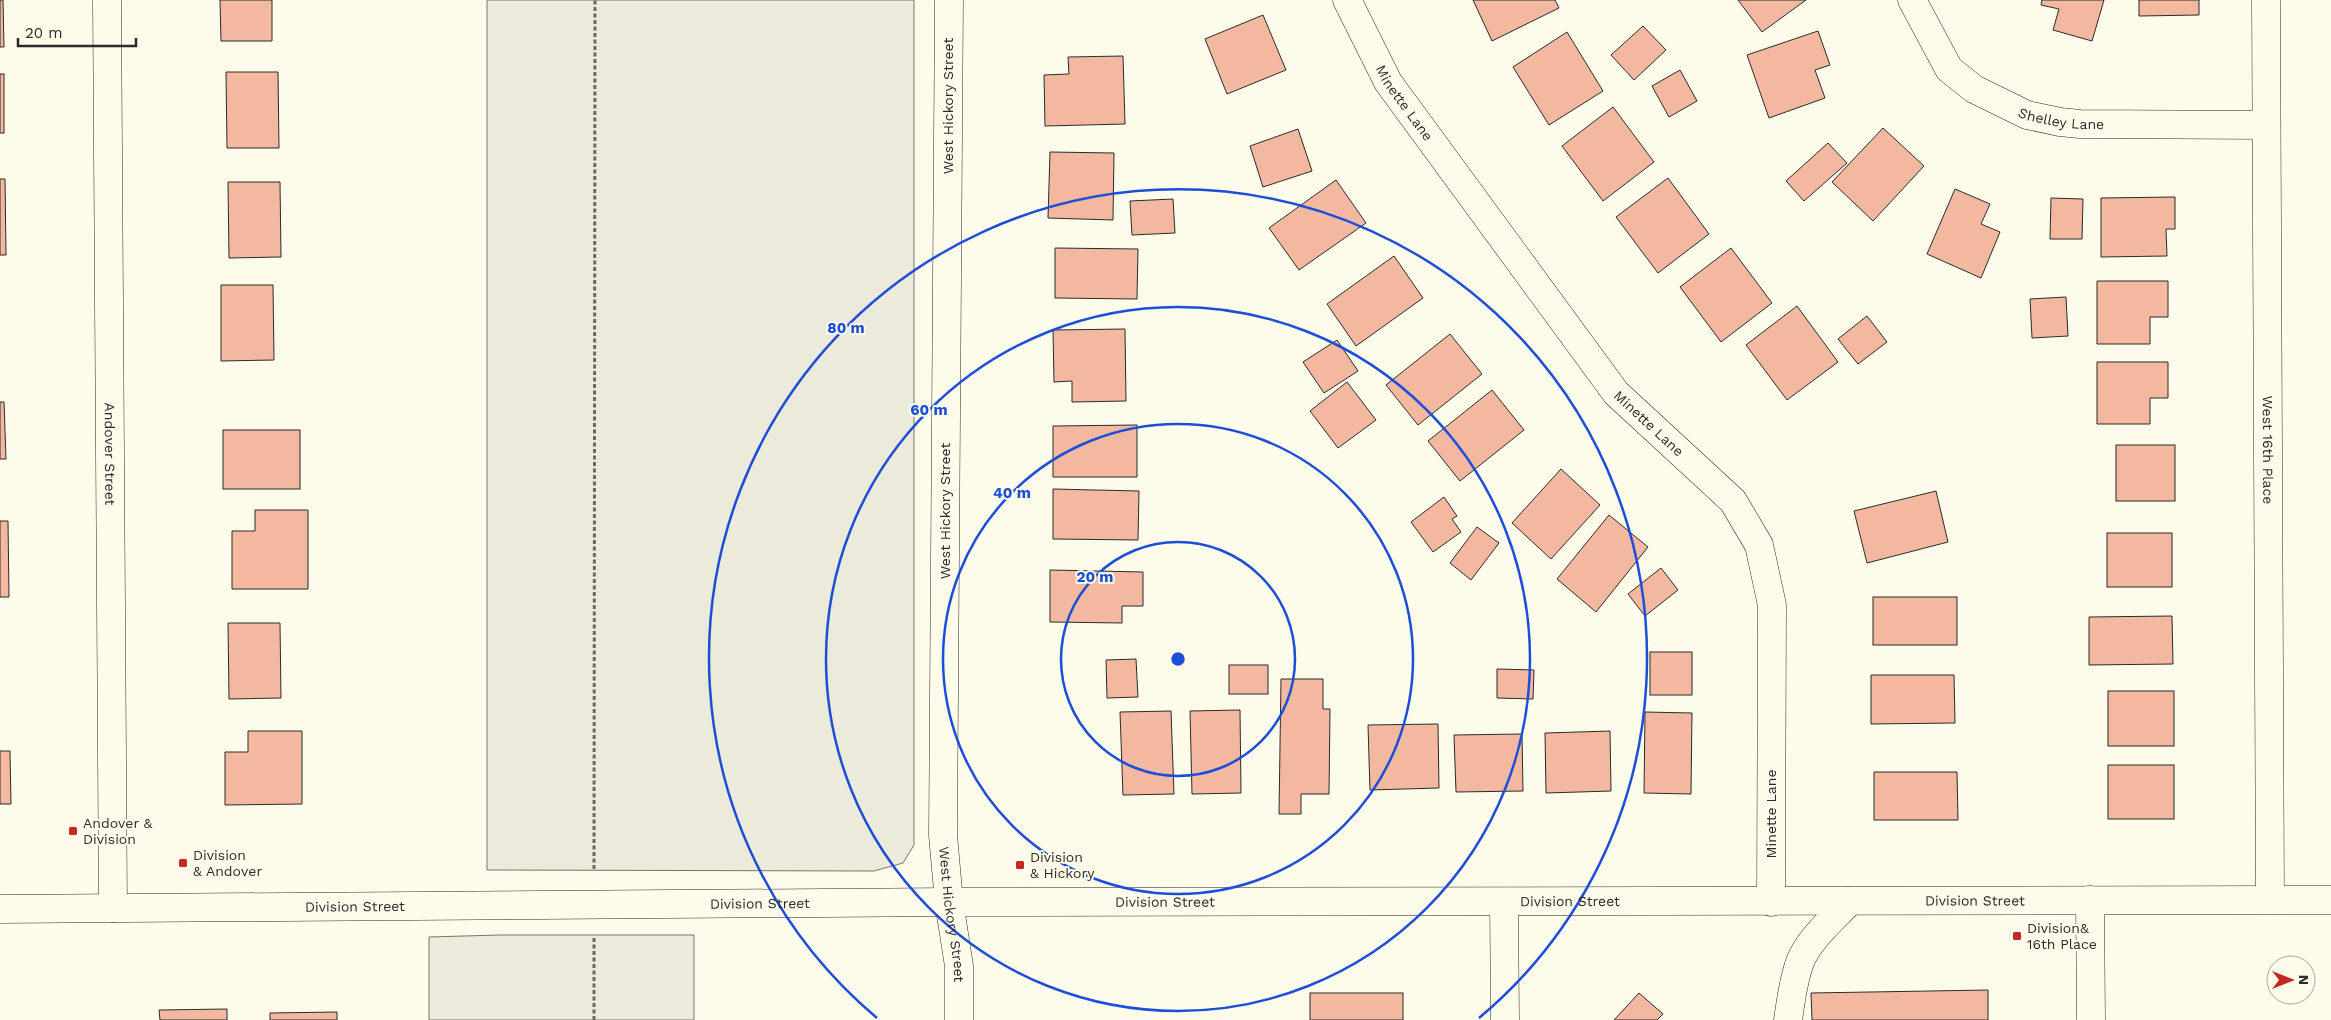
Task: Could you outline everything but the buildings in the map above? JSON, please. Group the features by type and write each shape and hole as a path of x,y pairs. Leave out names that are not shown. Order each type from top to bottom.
{"street":[{"name":"Andover Street","path":"107,0 113,908"},
{"name":"West Hickory Street","path":"949,0 943,835 949,902 959,966 959,1020"},
{"name":"Minette Lane","path":"1347,0 1388,82 1616,392 1733,501 1759,545 1772,605 1771,902"},
{"name":"Shelley Lane","path":"1912,0 1950,69 1974,89 2027,115 2080,124 2266,125"},
{"name":"West 16th Place","path":"2266,0 2270,899"},
{"path":"2090,900 2091,1020"},
{"name":"Division Street","path":"0,909 949,902 2331,900"},
{"path":"1788,1020 1792,993 1801,961 1813,941 1850,901"},
{"path":"1504,902 1505,1020"}],"path":[{"path":"594,873 595,0"},
{"path":"594,936 594,1020"}],"shaded area":[{"path":"487,0 914,0 914,845 903,863 874,871 487,870"},
{"path":"694,935 694,1020 429,1020 429,937"}],"place":[{"name":"Andover & Division","path":"73,831"},
{"name":"Division & Andover","path":"183,863"},
{"name":"Division & Hickory","path":"1020,865"},
{"name":"Division& 16th Place","path":"2017,936"}]}
